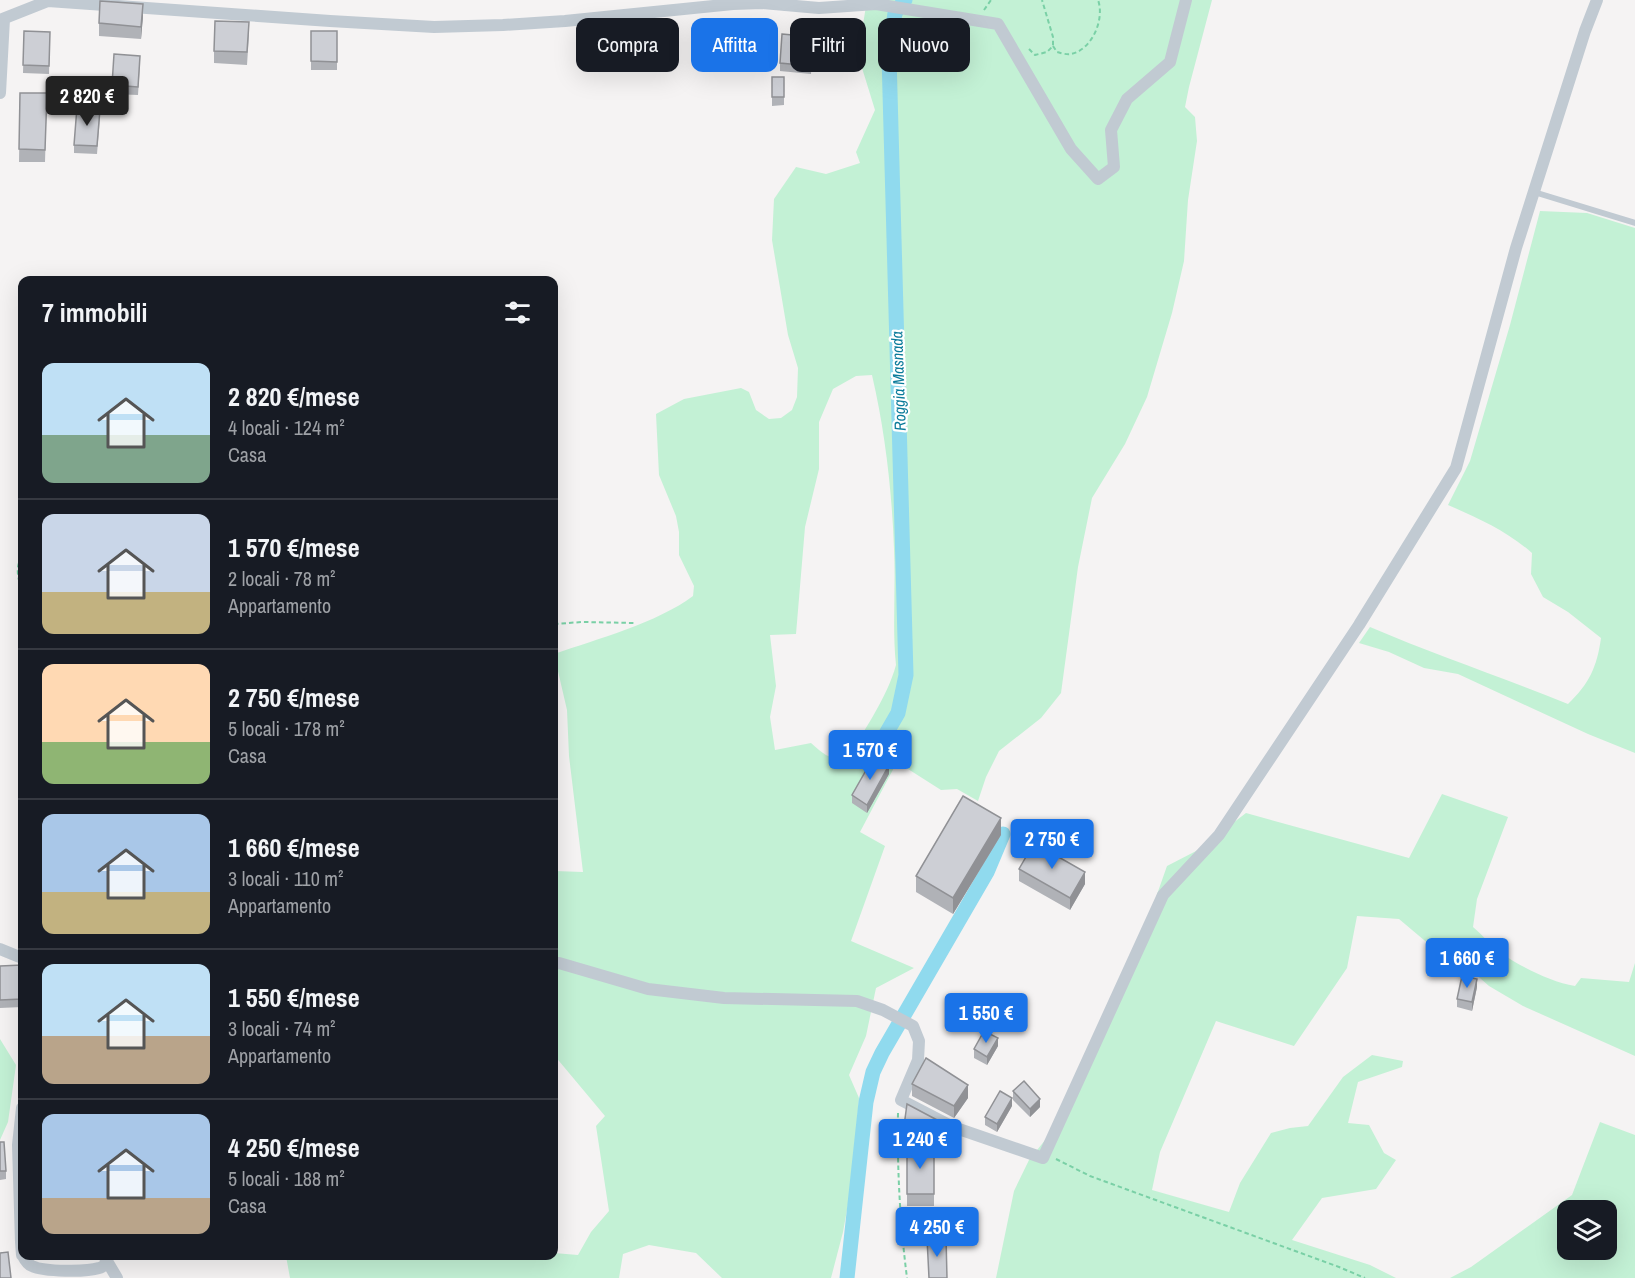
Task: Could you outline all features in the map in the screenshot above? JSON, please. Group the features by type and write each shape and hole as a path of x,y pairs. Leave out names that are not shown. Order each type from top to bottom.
{"street":[{"path":"0,93 2,19 48,1 434,27 565,21 738,4 819,8 876,4 998,24 1071,149 1098,179 1114,167 1111,130 1127,99 1170,62 1186,0"},
{"path":"558,963 648,989 724,998 858,1001 883,1010 913,1026 919,1041 918,1060 901,1100 953,1127 1043,1158 1163,896 1219,835 1359,625 1456,468 1516,248 1597,0"},
{"path":"0,949 18,956"},
{"path":"26,1260 33,1267 41,1269 72,1270 100,1268 104,1260"},
{"path":"106,1260 117,1278"}],"lane":[{"path":"1534,192 1635,223"}],"path":[{"path":"1042,0 1053,37 1053,46 1057,52 1069,55 1080,50 1100,24 1098,0"},
{"path":"1027,47 1035,55 1047,52 1053,46"},
{"path":"558,624 635,623"},
{"path":"901,1100 898,1109 897,1159 901,1233 907,1278"},
{"path":"1043,1158 1048,1155 1090,1176 1365,1278"}],"green space":[{"path":"867,0 1212,0 1185,107 1195,117 1197,141 1188,200 1184,261 1172,313 1147,397 1125,444 1092,498 1078,567 1061,693 1041,718 999,751 986,777 978,801 957,789 941,790 897,762 860,832 885,846 851,941 914,968 876,988 866,1036 849,1075 859,1098 852,1182 843,1232 831,1278 722,1278 696,1253 649,1245 623,1254 619,1278 290,1278 287,1260 558,1260 558,1253 578,1255 591,1232 609,1211 596,1126 605,1116 558,1060 558,871 583,872 569,756 567,710 558,671 558,653 645,622 693,596 694,586 679,555 676,516 659,475 656,414 684,399 741,388 749,392 756,410 769,419 781,418 792,410 797,397 798,368 788,335 772,240 774,199 796,167 826,174 860,163 856,152 875,110 863,72 866,72 866,18 864,18","holes":["872,375 892,505 894,564 896,665 892,677 881,702 847,759 827,756 811,743 775,750 770,717 776,686 770,635 796,634 805,527 819,469 819,422 833,389 856,376"]},
{"path":"1540,211 1587,213 1635,228 1635,753 1588,734 1458,674 1424,668 1389,652 1359,643 1370,627 1568,704 1591,674 1601,638 1568,612 1543,597 1531,574 1532,553 1481,520 1448,505 1470,461 1510,325"},
{"path":"1442,794 1508,817 1477,899 1473,927 1497,950 1536,973 1575,986 1581,978 1629,982 1635,963 1635,1056 1523,1006 1489,986 1472,971 1437,951 1399,919 1357,916 1347,968 1294,1046 1216,1021 1160,1152 1152,1190 1229,1212 1240,1183 1271,1133 1308,1126 1343,1077 1372,1055 1403,1061 1402,1067 1358,1082 1348,1123 1369,1125 1384,1153 1396,1160 1376,1189 1322,1198 1292,1240 1370,1265 1396,1278 996,1278 1014,1191 1029,1160 1050,1134 1149,917 1167,866 1198,850 1246,813 1409,858"},
{"path":"0,1039 16,1065 8,1122 0,1140"},
{"path":"1600,1122 1635,1135 1635,1278 1450,1278 1471,1267 1557,1206 1557,1260 1617,1260 1617,1200 1565,1200 1572,1195"}],"building":[{"path":"100,1 143,4 141,27 99,23"},
{"path":"215,21 249,22 247,52 214,51"},
{"path":"24,31 50,32 49,66 23,65"},
{"path":"311,31 337,31 337,62 311,61"},
{"path":"782,34 790,35 790,64 780,63"},
{"path":"114,54 140,56 138,87 112,85"},
{"path":"772,77 784,77 784,97 772,97"},
{"path":"20,93 47,93 45,150 19,149"},
{"path":"77,107 100,109 97,146 74,145"},
{"path":"873,758 889,765 867,805 852,795"},
{"path":"963,796 1001,818 953,898 916,876"},
{"path":"1034,843 1085,872 1070,898 1019,869"},
{"path":"18,965 18,999 0,1000 0,966"},
{"path":"1462,976 1477,979 1472,1002 1457,999"},
{"path":"984,1031 998,1038 987,1057 974,1049"},
{"path":"926,1058 968,1085 954,1106 912,1084"},
{"path":"1024,1081 1040,1099 1030,1109 1013,1091"},
{"path":"1000,1091 1012,1098 997,1124 985,1117"},
{"path":"907,1104 939,1121 937,1131 904,1126"},
{"path":"0,1142 4,1142 6,1171 0,1171"},
{"path":"907,1147 934,1147 934,1194 907,1194"},
{"path":"946,1237 947,1278 929,1278 927,1238"},
{"path":"8,1252 11,1278 0,1278 0,1253"}],"waterway":[{"name":"Roggia Masnada","path":"872,758 898,713 906,675 889,56 895,13 905,0"},
{"name":"Roggia Masnada","path":"847,1278 866,1102 873,1072 987,872 1003,834"}]}
